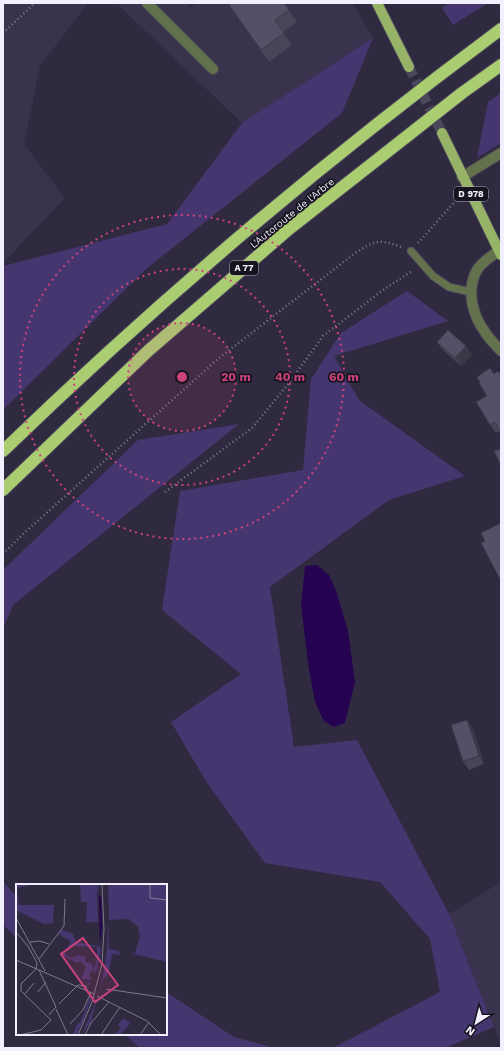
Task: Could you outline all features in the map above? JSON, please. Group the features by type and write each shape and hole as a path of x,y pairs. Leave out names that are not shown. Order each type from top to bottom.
{"highway":[{"name":"L'Autoroute de l'Arbre","path":"3,452 56,400 159,308 288,197 390,113 501,30"},
{"name":"L'Autoroute de l'Arbre","path":"3,490 148,350 288,229 462,92 501,64"}],"main road":[{"path":"377,3 409,67"},
{"name":"D 978","path":"442,133 500,253"}],"street":[{"path":"147,3 213,69"},
{"path":"462,176 501,153"},
{"path":"500,253 486,260 475,273 471,292 475,314 485,332 501,351"}],"lane":[{"path":"410,251 433,276 449,287 471,292"}],"path":[{"path":"3,33 35,3"},
{"path":"3,554 22,534 219,358 354,254 371,243 389,242 410,251 468,188"},
{"path":"166,492 252,428 289,383 323,336 383,290 423,265"}],"shaded area":[{"path":"3,3 88,3 40,66 24,144 65,198 3,263"},
{"path":"116,3 187,3 191,7 197,3 353,3 373,38 242,123"},
{"path":"448,3 488,3 453,25 442,8"},
{"path":"373,38 342,113 146,269 3,410 3,266 167,224 242,123"},
{"path":"501,93 501,143 477,158 488,102"},
{"path":"407,291 448,321 334,356 359,400 465,476 389,500 270,587 294,747 357,740 449,914 494,1027 445,1048 333,1048 440,992 430,939 380,882 265,863 207,783 171,722 241,674 162,610 180,491 303,470 311,379 341,333"},
{"path":"239,424 13,605 3,628 3,570 138,440"},
{"path":"317,565 329,575 336,590 348,631 355,682 345,723 334,727 324,721 315,702 308,663 301,605 305,566"},
{"path":"3,881 16,896 16,937 3,925"},
{"path":"501,882 501,1044 449,914"},
{"path":"167,993 234,1037 275,1048 140,1048 125,1035 167,1035"}],"building":[{"path":"231,3 284,3 289,10 275,20 284,33 261,50 229,5"},
{"path":"448,330 466,346 455,358 437,342"},
{"path":"490,368 494,374 498,371 501,376 501,432 495,422 490,425 476,402 487,396 477,377"},
{"path":"501,449 501,466 494,451"},
{"path":"501,523 501,581 481,543 485,541 481,533"},
{"path":"467,720 479,756 463,761 451,725"}],"tunnel":[{"path":"409,67 442,133"}]}
